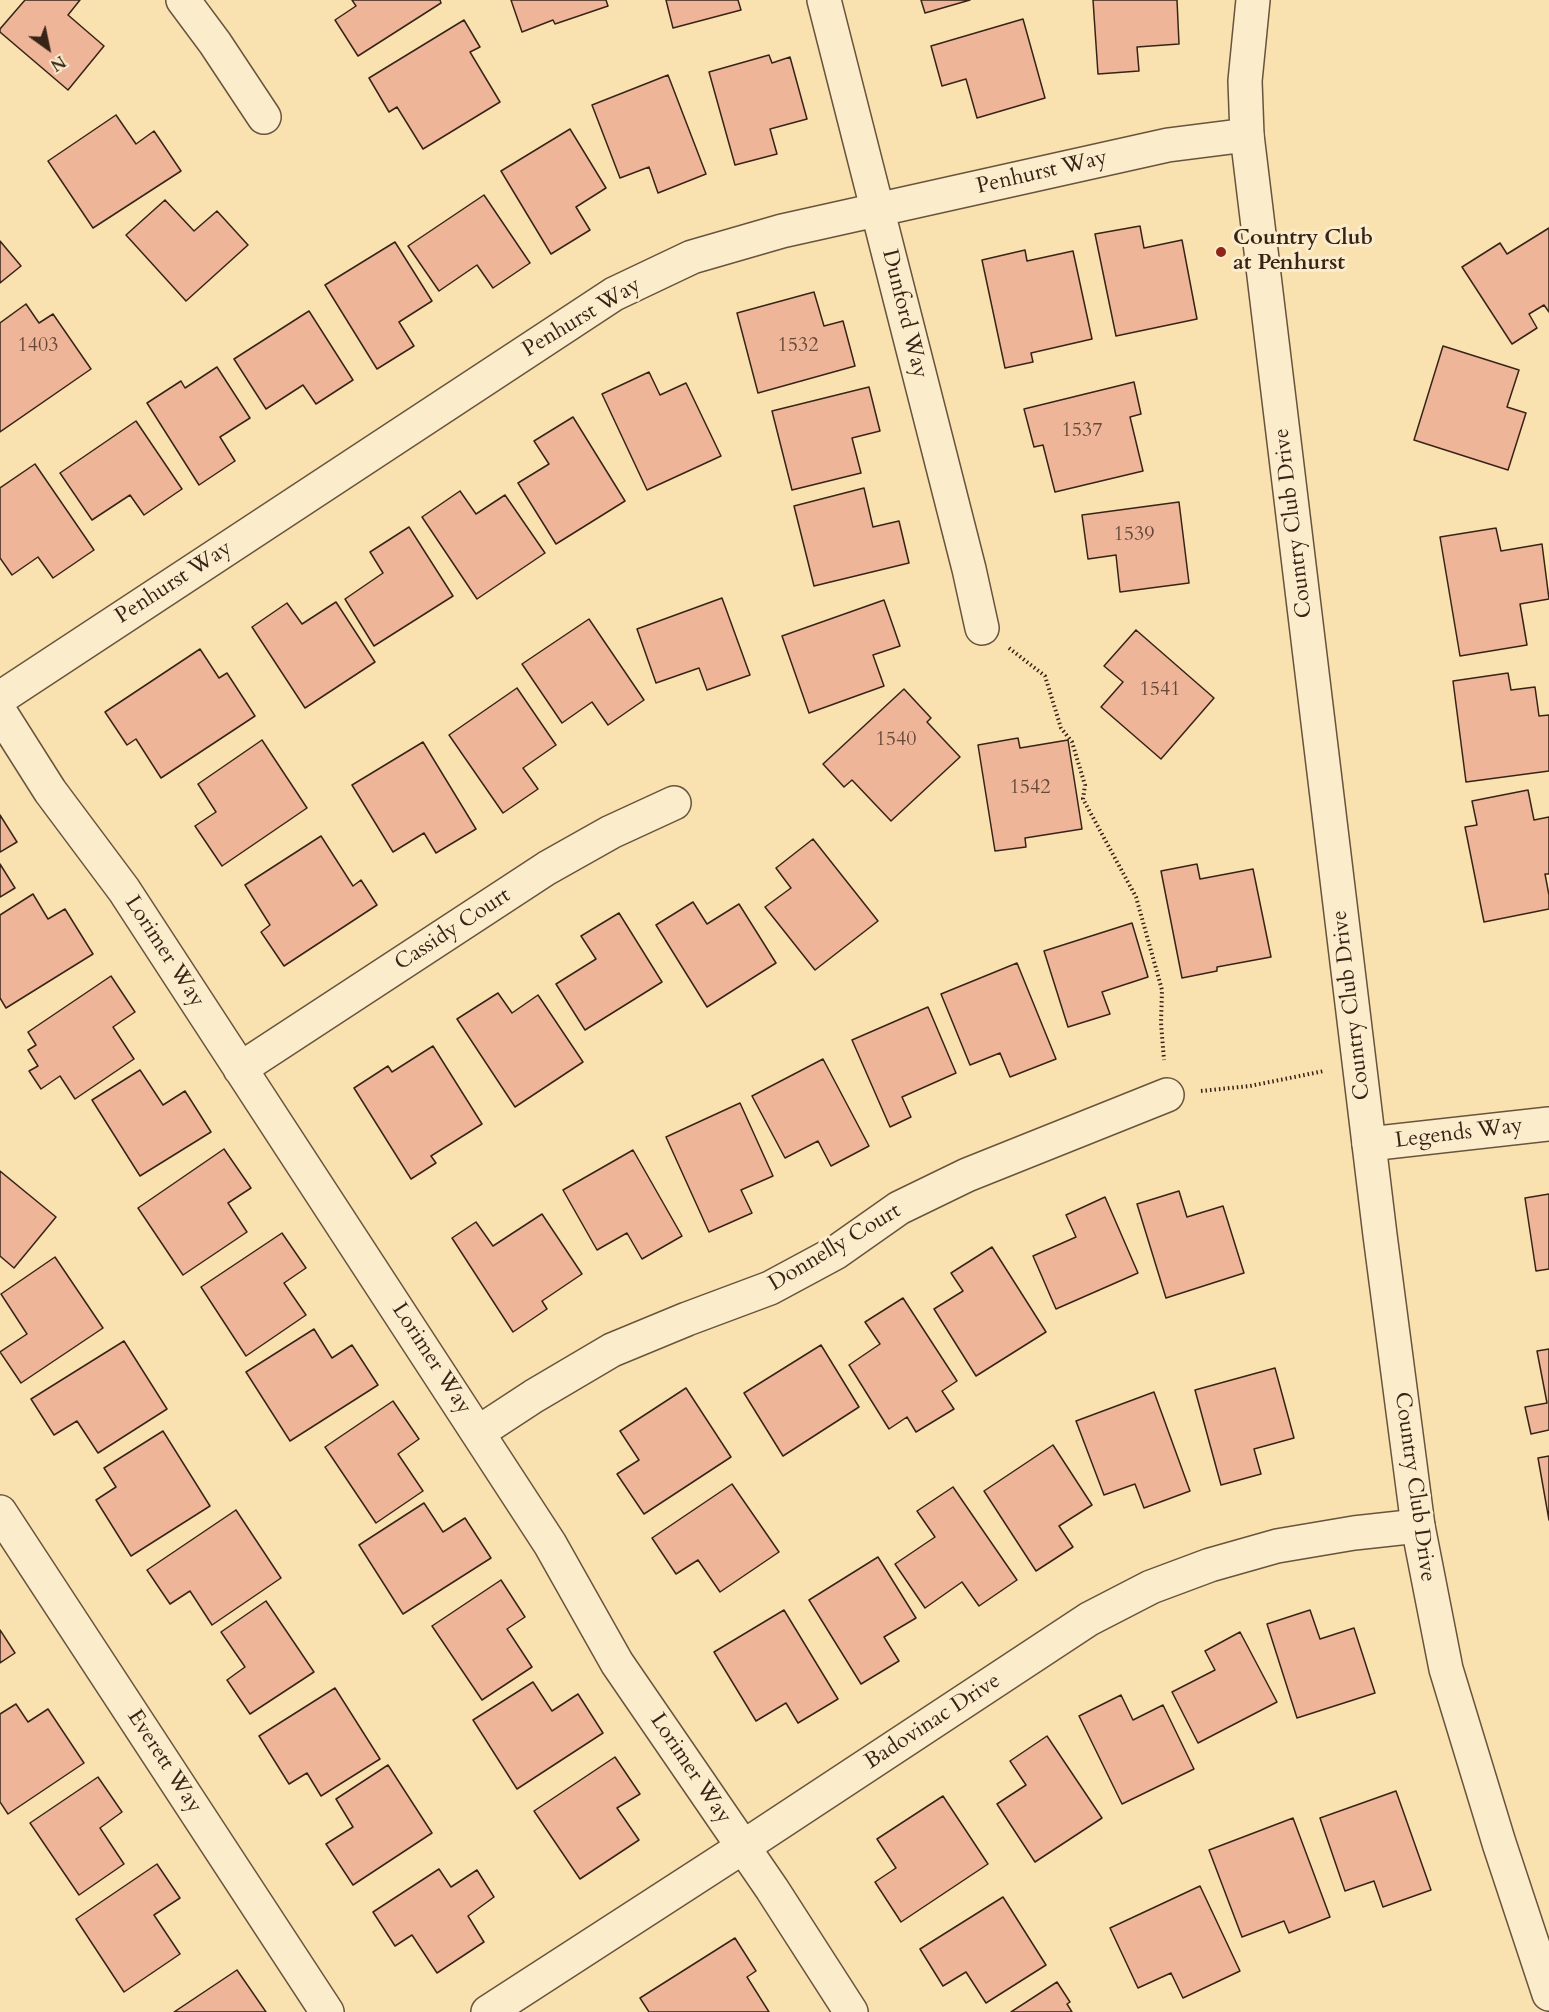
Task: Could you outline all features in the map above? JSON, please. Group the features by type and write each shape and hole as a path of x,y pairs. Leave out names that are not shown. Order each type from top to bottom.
{"street":[{"path":"183,0 215,43 264,117"},
{"name":"Dunford Way","path":"824,0 982,627"},
{"name":"Country Club Drive","path":"1253,0 1245,81 1247,135 1369,1144 1418,1526 1446,1669 1499,1843 1549,1994"},
{"name":"Penhurst Way","path":"0,698 614,294 692,257 782,231 1168,145 1247,135"},
{"name":"Lorimer Way","path":"0,712 50,791 124,890 479,1432 550,1544 618,1663 851,2012"},
{"name":"Cassidy Court","path":"240,1069 547,868 611,832 674,803"},
{"name":"Donnelly Court","path":"479,1432 612,1350 770,1288 835,1253 899,1208 967,1175 1167,1095"},
{"name":"Legends Way","path":"1369,1144 1549,1124"},
{"name":"Everett Way","path":"0,1512 327,2012"},
{"name":"Badovinac Drive","path":"489,2012 743,1848 1089,1619 1151,1587 1210,1565 1277,1546 1354,1533 1418,1526"}],"path":[{"path":"982,627 1045,676 1060,728 1072,742 1085,785 1083,799 1136,897 1162,990 1161,1023 1167,1095 1250,1086 1304,1074 1360,1066"}],"building":[{"path":"25,0 80,0 68,15 104,46 68,90 0,32 0,29"},
{"path":"352,0 440,0 441,3 358,56 335,20 356,6"},
{"path":"511,0 606,0 608,6 555,24 553,20 522,32"},
{"path":"666,0 738,0 741,10 673,28"},
{"path":"921,0 970,0 925,13"},
{"path":"1093,0 1177,0 1179,44 1137,47 1139,71 1098,74"},
{"path":"1023,19 1045,98 977,118 966,79 942,86 931,46"},
{"path":"464,20 480,47 470,52 500,102 423,149 397,107 389,112 369,78"},
{"path":"769,55 772,63 790,57 807,119 770,129 777,154 735,165 709,72"},
{"path":"668,75 706,174 658,193 649,167 620,178 592,105"},
{"path":"116,115 136,144 154,131 181,171 93,228 48,161"},
{"path":"570,129 606,188 576,207 590,230 551,254 501,171"},
{"path":"484,195 530,263 493,288 477,265 439,291 408,246"},
{"path":"165,200 194,231 217,211 248,245 186,301 126,235"},
{"path":"1140,226 1144,248 1182,240 1197,319 1116,336 1095,234"},
{"path":"1549,228 1549,312 1544,305 1529,314 1537,328 1512,344 1462,267 1500,243 1507,254"},
{"path":"0,241 21,266 0,283"},
{"path":"395,242 432,301 399,322 414,346 377,369 325,285"},
{"path":"1025,250 1027,261 1073,251 1092,339 1031,353 1033,362 1005,368 982,260"},
{"path":"814,292 824,326 843,321 855,366 758,393 737,313"},
{"path":"26,304 39,323 53,314 91,369 0,432 0,323"},
{"path":"309,311 353,380 316,404 303,385 266,409 234,359"},
{"path":"1443,346 1519,370 1507,407 1526,413 1508,470 1414,440"},
{"path":"217,367 250,418 220,437 235,461 199,485 147,403 181,381 185,388"},
{"path":"649,372 660,395 686,383 721,456 647,490 602,394"},
{"path":"1134,382 1141,414 1130,417 1143,471 1055,492 1043,445 1034,447 1024,409"},
{"path":"869,387 880,431 852,438 861,473 792,490 772,411"},
{"path":"573,417 625,501 556,544 518,483 549,464 534,441"},
{"path":"136,421 182,489 144,515 130,495 92,520 60,473"},
{"path":"35,464 94,550 53,578 38,557 12,575 0,558 0,488"},
{"path":"864,488 873,527 899,521 909,563 814,586 794,506"},
{"path":"460,491 476,514 505,495 545,553 477,599 422,517"},
{"path":"1179,502 1189,583 1120,592 1116,555 1088,559 1082,515"},
{"path":"409,527 453,596 374,646 345,599 383,573 370,552"},
{"path":"1496,528 1501,551 1542,544 1549,599 1520,604 1527,645 1460,656 1440,537"},
{"path":"722,598 750,675 707,690 699,668 656,683 637,629"},
{"path":"884,600 900,646 873,655 884,686 809,713 782,636"},
{"path":"336,602 375,662 305,708 252,627 287,603 302,624"},
{"path":"589,619 644,700 608,725 592,702 562,723 522,664"},
{"path":"1136,630 1214,698 1161,759 1101,707 1123,682 1104,666"},
{"path":"200,649 219,678 227,673 255,716 161,778 136,739 127,745 105,712"},
{"path":"1508,673 1511,690 1535,687 1539,716 1549,715 1549,771 1466,782 1453,681"},
{"path":"517,688 556,745 523,768 538,789 503,813 449,735"},
{"path":"904,689 931,718 927,722 960,757 891,821 852,780 844,787 823,764"},
{"path":"1018,738 1020,748 1068,740 1082,829 1025,838 1026,847 995,851 978,745"},
{"path":"262,740 307,808 222,866 195,826 216,812 198,784"},
{"path":"423,742 476,829 436,853 424,833 393,852 352,785"},
{"path":"1528,790 1534,820 1549,817 1549,874 1545,874 1549,909 1484,922 1465,827 1477,825 1472,801"},
{"path":"0,815 17,842 0,852"},
{"path":"321,836 353,886 361,880 377,905 284,966 261,932 270,925 245,885"},
{"path":"813,839 878,921 815,970 765,907 791,888 776,868"},
{"path":"0,864 15,888 0,897"},
{"path":"1197,864 1200,879 1253,869 1271,957 1217,967 1217,971 1182,978 1161,871"},
{"path":"33,894 48,919 65,909 93,954 6,1008 0,998 0,915"},
{"path":"693,902 707,924 739,904 776,963 707,1007 656,925"},
{"path":"619,913 662,982 585,1030 556,984 596,959 581,936"},
{"path":"1132,923 1148,977 1102,992 1110,1014 1068,1027 1044,951"},
{"path":"1017,963 1056,1059 1010,1077 1000,1053 970,1065 941,994"},
{"path":"111,976 135,1012 113,1027 134,1059 75,1099 60,1076 41,1089 29,1071 38,1066 28,1050 36,1045 28,1032"},
{"path":"498,993 512,1013 538,995 583,1062 515,1107 457,1019"},
{"path":"928,1007 956,1073 902,1097 911,1117 890,1127 852,1040"},
{"path":"433,1046 482,1124 431,1156 436,1163 411,1179 354,1088 388,1066 392,1072"},
{"path":"823,1059 869,1146 831,1166 818,1141 785,1158 752,1096"},
{"path":"140,1070 163,1105 185,1091 211,1132 140,1176 92,1100"},
{"path":"740,1103 773,1176 741,1190 752,1213 709,1232 666,1137"},
{"path":"224,1149 251,1188 228,1203 247,1232 183,1275 138,1208"},
{"path":"633,1150 682,1236 642,1259 627,1233 597,1250 563,1190"},
{"path":"0,1171 56,1217 14,1268 0,1256"},
{"path":"1179,1191 1187,1217 1223,1206 1244,1273 1166,1298 1137,1204"},
{"path":"1549,1194 1549,1269 1536,1271 1525,1198"},
{"path":"1105,1197 1138,1273 1056,1309 1033,1256 1076,1237 1066,1215"},
{"path":"542,1214 582,1274 542,1301 547,1309 513,1332 452,1238 476,1222 493,1246"},
{"path":"282,1233 306,1268 284,1283 306,1315 246,1356 201,1287"},
{"path":"992,1247 1046,1332 976,1376 934,1309 963,1291 951,1273"},
{"path":"55,1257 103,1328 21,1383 0,1352 27,1334 1,1294"},
{"path":"903,1298 957,1381 942,1391 954,1409 916,1432 907,1417 889,1429 849,1365 880,1344 865,1322"},
{"path":"314,1329 332,1358 352,1345 378,1385 290,1441 246,1372"},
{"path":"124,1341 167,1409 98,1453 77,1421 54,1435 31,1399"},
{"path":"821,1345 859,1407 783,1456 744,1393"},
{"path":"1549,1349 1549,1430 1531,1434 1525,1407 1547,1403 1537,1351"},
{"path":"1275,1368 1294,1438 1254,1449 1261,1474 1221,1485 1195,1390"},
{"path":"686,1388 731,1457 644,1514 617,1474 639,1460 620,1431"},
{"path":"1154,1392 1190,1491 1144,1508 1135,1484 1104,1495 1076,1421"},
{"path":"393,1401 419,1439 398,1454 423,1491 376,1523 325,1447"},
{"path":"163,1431 210,1506 131,1556 96,1500 116,1487 104,1468"},
{"path":"1053,1445 1092,1505 1059,1526 1073,1547 1036,1571 984,1491"},
{"path":"1549,1456 1549,1520 1538,1458"},
{"path":"732,1484 779,1552 720,1592 698,1560 676,1574 652,1538"},
{"path":"953,1487 1017,1580 979,1606 962,1582 925,1608 895,1564 935,1537 917,1511"},
{"path":"424,1503 443,1532 465,1518 491,1558 403,1614 359,1545"},
{"path":"236,1510 281,1578 212,1625 190,1591 170,1604 147,1570"},
{"path":"878,1557 916,1618 884,1637 899,1661 861,1684 809,1600"},
{"path":"501,1580 525,1617 507,1629 532,1667 482,1700 432,1626"},
{"path":"266,1601 314,1672 250,1714 227,1680 245,1667 221,1632"},
{"path":"784,1610 838,1699 798,1723 786,1703 756,1721 714,1652"},
{"path":"1310,1610 1320,1639 1354,1628 1375,1693 1297,1718 1267,1624"},
{"path":"0,1630 15,1653 0,1663"},
{"path":"1240,1632 1277,1702 1198,1743 1172,1692 1215,1670 1205,1651"},
{"path":"533,1682 552,1711 578,1694 603,1733 517,1789 473,1720"},
{"path":"335,1688 380,1759 321,1796 307,1773 289,1784 259,1736"},
{"path":"1121,1695 1133,1720 1163,1705 1194,1769 1122,1804 1079,1716"},
{"path":"16,1704 28,1722 48,1709 84,1763 8,1814 0,1802 0,1714"},
{"path":"1047,1736 1102,1818 1035,1862 997,1804 1026,1785 1010,1761"},
{"path":"615,1757 640,1794 617,1808 639,1840 580,1879 534,1811"},
{"path":"388,1765 432,1833 353,1885 326,1844 353,1827 336,1799"},
{"path":"98,1777 122,1812 100,1828 124,1864 79,1895 30,1823"},
{"path":"1396,1791 1431,1890 1383,1907 1374,1881 1345,1891 1320,1818"},
{"path":"943,1796 988,1864 901,1922 875,1882 896,1868 877,1839"},
{"path":"1293,1818 1330,1917 1289,1933 1284,1921 1242,1937 1209,1850"},
{"path":"157,1864 180,1898 154,1915 180,1954 124,1992 76,1919"},
{"path":"439,1869 451,1887 477,1870 494,1897 468,1916 484,1942 437,1973 412,1935 395,1946 373,1912"},
{"path":"1200,1886 1240,1971 1183,1998 1171,1973 1138,1988 1110,1928"},
{"path":"1003,1897 1046,1965 986,2003 966,1972 943,1986 920,1949"},
{"path":"735,1938 756,1971 747,1977 769,2012 649,2012 640,1998"},
{"path":"237,1970 266,2012 174,2012"},
{"path":"1057,1982 1070,2002 1067,2004 1072,2012 1011,2012"}],"place":[{"name":"Country Club at Penhurst","path":"1221,252"}]}
